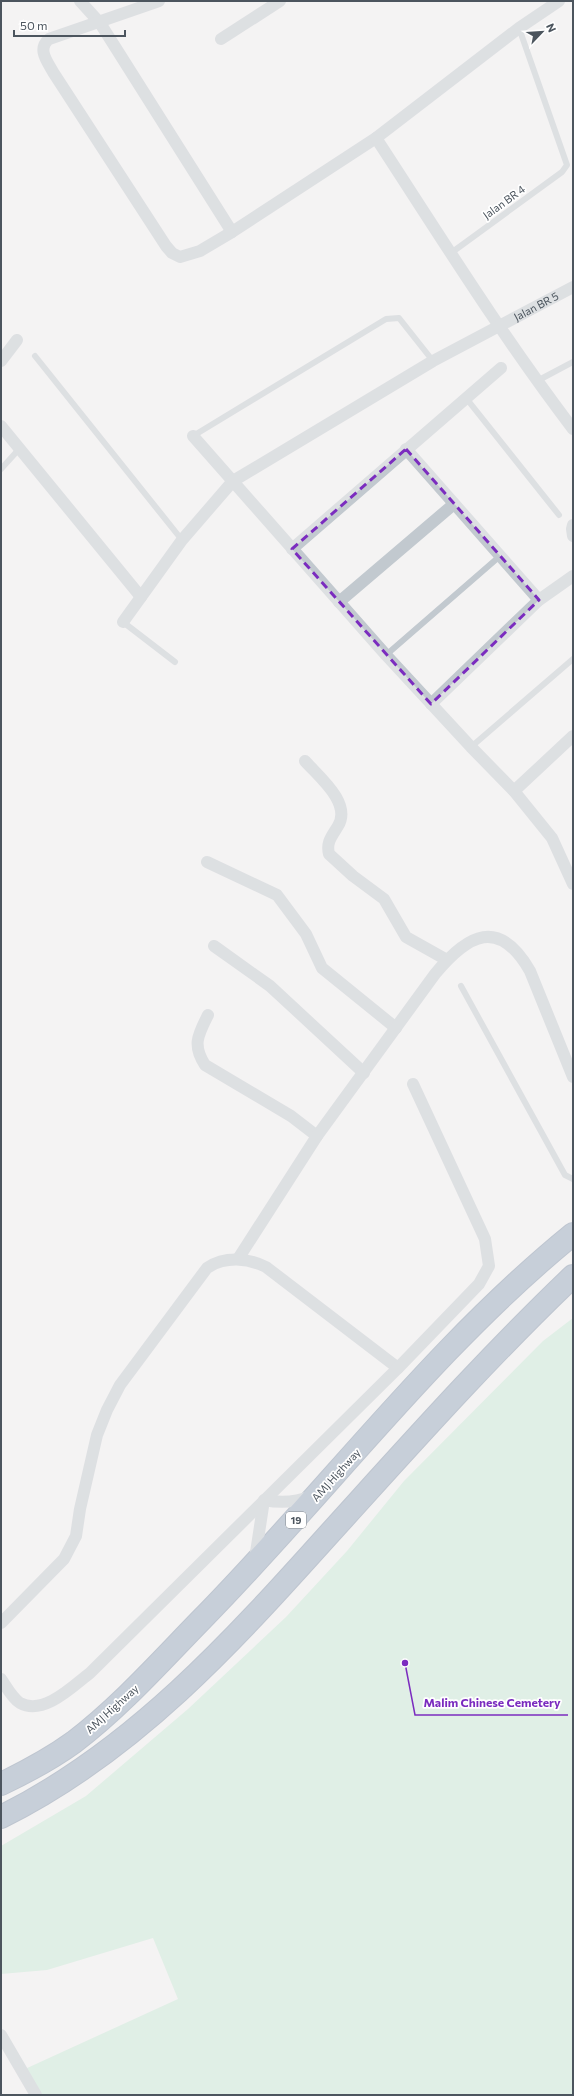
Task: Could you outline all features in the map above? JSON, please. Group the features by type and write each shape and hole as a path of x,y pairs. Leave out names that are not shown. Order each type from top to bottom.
{"highway":[{"name":"AMJ Highway","path":"1,1784 23,1773 72,1743 96,1724 137,1686 254,1566 414,1387 483,1315 573,1234"},
{"path":"1,1817 52,1791 96,1759 166,1704 221,1652 462,1387 515,1331 573,1276"}],"street":[{"path":"80,1 100,23 232,232"},
{"path":"159,1 100,23 49,39 43,44 43,53 53,72 166,246 172,253 180,257 200,250 232,232 376,138 519,28 559,1"},
{"path":"221,39 280,1"},
{"path":"376,138 498,326 573,429"},
{"name":"Jalan BR 5","path":"122,622 182,540 233,481 433,361 573,287"},
{"path":"1,361 18,340"},
{"path":"292,548 501,368"},
{"path":"1,426 140,597"},
{"path":"193,436 386,655 514,791 552,838 573,884"},
{"path":"406,449 539,600"},
{"path":"339,602 454,504"},
{"path":"573,525 573,536"},
{"path":"431,704 539,600 573,576"},
{"path":"514,791 573,736"},
{"path":"305,761 332,791 340,806 341,819 328,841 329,854 353,876 384,899 406,937 446,960"},
{"path":"208,862 277,895 306,934 322,968 396,1028"},
{"path":"238,1259 317,1136 446,960 462,947 481,937 496,936 509,943 521,955 530,971 573,1077"},
{"path":"214,946 270,986 364,1073"},
{"path":"208,1015 197,1045 198,1054 205,1065 291,1116 317,1136"},
{"path":"1,1679 20,1702 31,1706 41,1705 65,1692 90,1673 398,1368 479,1284 489,1266 485,1239 413,1084"},
{"path":"1,1623 64,1558 76,1536 80,1509 97,1435 107,1410 120,1385 207,1268 213,1264 238,1259 253,1260 266,1267 398,1368"},
{"path":"264,1500 282,1503 301,1500 322,1491"},
{"path":"254,1566 264,1500"},
{"path":"1,2034 36,2095"}],"lane":[{"name":"Jalan BR 4","path":"451,253 562,172 567,165 519,28"},
{"path":"193,436 386,319 399,318 433,361"},
{"path":"34,356 182,540"},
{"path":"537,381 573,362"},
{"path":"466,398 559,515"},
{"path":"1,469 20,448"},
{"path":"386,655 500,556"},
{"path":"122,622 175,662"},
{"path":"471,747 573,660"},
{"path":"461,986 565,1175 573,1179"}],"highlighted area":[{"path":"406,449 539,600 431,704 292,549"}],"green space":[{"path":"573,1318 573,2095 38,2095 25,2069 178,1999 153,1938 47,1970 1,1974 1,1846 86,1796 188,1709 286,1617 347,1551 404,1481 543,1341"}],"place":[{"name":"Malim Chinese Cemetery","path":"405,1663"}]}
